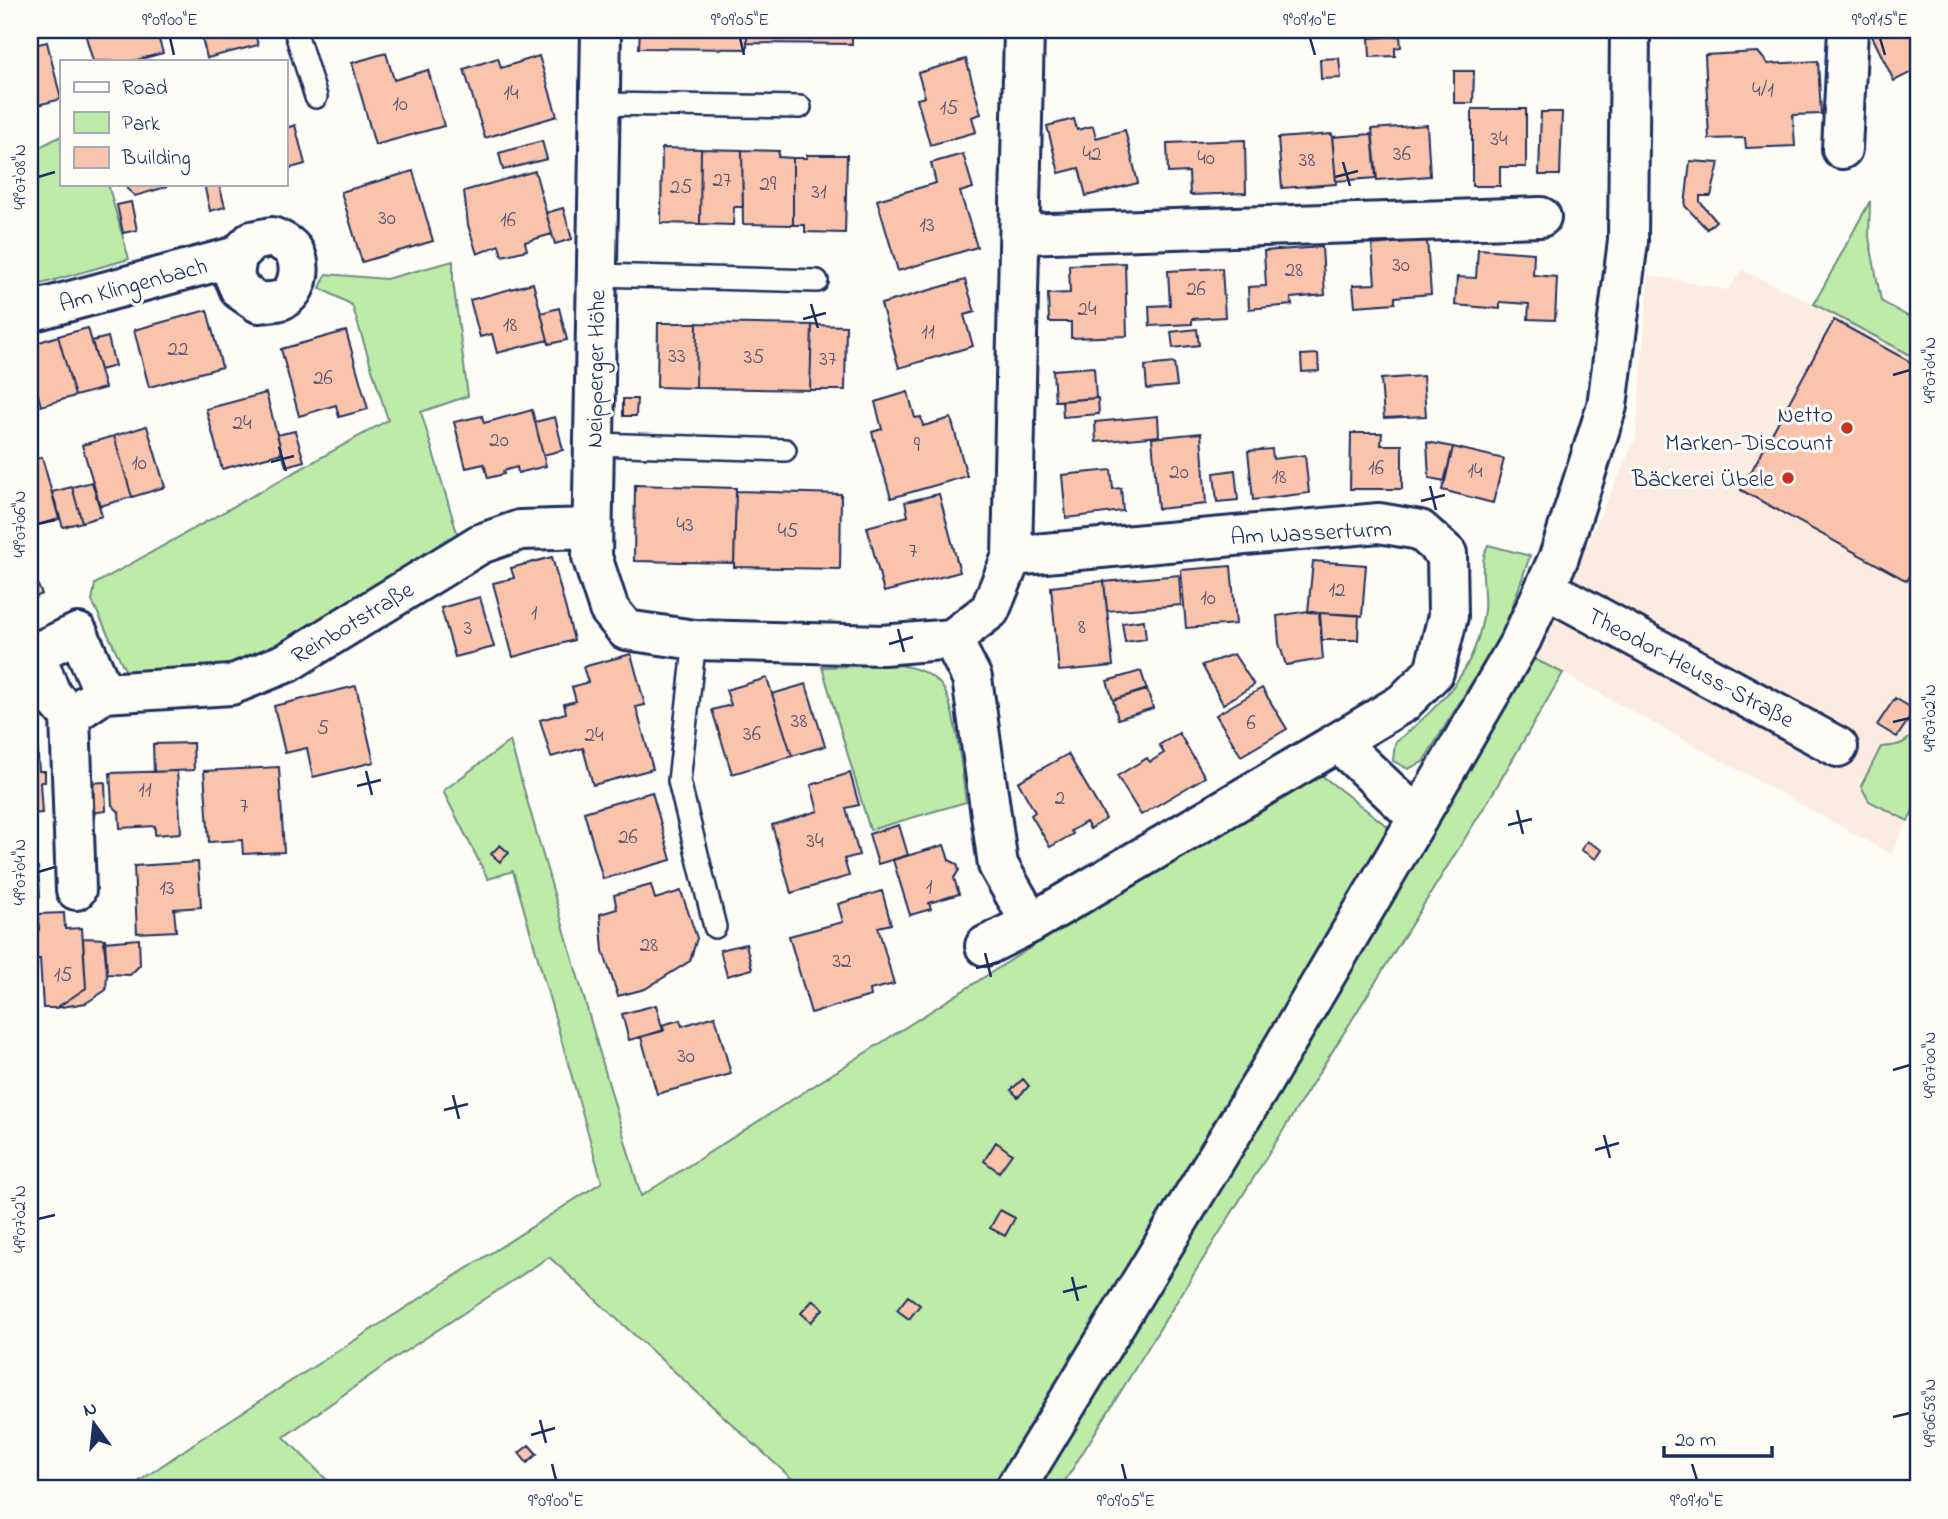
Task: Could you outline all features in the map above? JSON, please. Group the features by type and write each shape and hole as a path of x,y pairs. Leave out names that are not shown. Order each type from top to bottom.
{"street":[{"name":"Neipperger Höhe","path":"601,30 592,557 609,609 626,630 695,640 883,645 952,639"},
{"path":"1024,30 1012,556 990,610 952,639 972,678 998,865 1031,923"},
{"path":"1015,1489 1264,1080 1418,818 1521,639 1559,557 1607,406 1628,241 1630,30"},
{"path":"1842,149 1848,30"},
{"path":"1020,234 1541,217"},
{"name":"Am Klingenbach","path":"30,312 237,256"},
{"name":"Am Wasserturm","path":"985,946 1031,923 1404,704 1434,671 1448,616 1447,554 1420,530 1378,523 1012,556"},
{"name":"Reinbotstraße","path":"104,692 231,685 288,662 480,544 520,530 592,528"},
{"name":"Theodor-Heuss-Straße","path":"1545,588 1838,747"},
{"path":"70,716 104,692 78,633 35,653 51,694 70,716 76,890"},
{"path":"1338,742 1418,818"}],"lane":[{"path":"295,30 316,97"},
{"path":"600,104 800,107"},
{"path":"597,275 817,281"},
{"path":"593,444 785,450"},
{"path":"695,640 679,781 715,927"}],"shaded area":[{"path":"1742,270 1814,304 1829,275 1918,322 1918,800 1891,854 1534,659 1636,438 1649,275 1728,290"}],"green space":[{"path":"60,137 60,186 109,186 129,259 30,287 30,152"},
{"path":"1870,201 1869,237 1881,301 1918,322 1918,359 1814,304"},
{"path":"453,261 453,281 468,396 421,412 458,536 271,653 219,669 128,676 92,601 95,584 388,420 352,305 320,288 326,274 386,279"},
{"path":"1488,545 1530,556 1504,630 1423,762 1408,769 1393,761 1395,743 1454,686 1473,652 1484,610 1483,569"},
{"path":"1534,659 1563,673 1490,798 1060,1489 803,1489 549,1257 395,1358 284,1437 336,1489 128,1489 199,1440 602,1182 513,871 488,879 443,791 510,741 641,1196 1312,768 1414,847"},
{"path":"900,665 916,669 936,680 946,693 954,722 966,802 870,830 822,667"},
{"path":"1918,726 1918,800 1908,821 1869,801 1861,786 1881,747 1903,742"}],"building":[{"path":"84,30 156,30 163,53 137,60 93,60"},
{"path":"200,30 254,30 258,45 207,58"},
{"path":"640,30 747,30 747,49 639,48"},
{"path":"747,30 852,30 852,44 747,43"},
{"path":"1869,30 1918,30 1918,69 1894,81"},
{"path":"1400,36 1401,47 1395,48 1395,56 1370,57 1369,38"},
{"path":"47,42 60,99 30,107 30,46"},
{"path":"1758,52 1768,64 1818,61 1821,114 1793,115 1795,146 1746,148 1745,138 1709,139 1705,55"},
{"path":"386,53 394,80 428,70 444,126 375,145 352,63"},
{"path":"539,56 557,116 485,138 464,69 498,58 501,68"},
{"path":"1339,58 1341,78 1321,79 1320,59"},
{"path":"966,59 981,114 972,117 976,132 930,145 917,99 925,97 918,73"},
{"path":"1454,71 1474,71 1473,103 1454,103"},
{"path":"1472,109 1526,109 1526,167 1500,167 1500,186 1472,186"},
{"path":"1541,112 1562,112 1560,175 1539,175"},
{"path":"1074,119 1077,130 1093,126 1096,138 1125,130 1138,183 1086,196 1079,168 1059,173 1047,126"},
{"path":"295,125 305,164 287,169 287,128"},
{"path":"1427,125 1430,176 1377,180 1372,129"},
{"path":"1332,134 1336,184 1282,188 1278,138"},
{"path":"1372,134 1376,178 1336,181 1332,137"},
{"path":"1245,140 1246,193 1190,195 1189,172 1168,173 1167,143"},
{"path":"542,141 547,159 503,170 499,153"},
{"path":"662,148 701,149 700,224 661,223"},
{"path":"701,149 742,150 743,207 734,207 733,225 700,224"},
{"path":"742,150 779,151 778,157 793,158 793,225 743,224"},
{"path":"963,154 973,188 960,192 977,247 898,271 877,200 936,183 931,163"},
{"path":"807,155 847,155 845,233 805,232 805,225 793,225 793,158 807,158"},
{"path":"1690,161 1719,163 1711,196 1700,196 1700,202 1716,221 1707,229 1685,206"},
{"path":"413,171 433,241 362,262 341,192"},
{"path":"535,171 552,234 525,242 527,250 502,256 499,245 477,254 468,225 464,191"},
{"path":"126,186 166,187 135,196"},
{"path":"204,186 220,186 225,207 210,211"},
{"path":"131,202 137,230 123,233 117,205"},
{"path":"563,208 572,239 555,244 546,213"},
{"path":"1427,240 1431,294 1395,297 1395,303 1355,306 1353,285 1375,284 1372,245"},
{"path":"1322,247 1325,295 1291,298 1292,305 1249,309 1248,287 1266,286 1264,251"},
{"path":"1478,249 1534,253 1533,275 1557,277 1555,320 1528,319 1529,304 1500,302 1500,309 1455,305 1457,277 1476,278"},
{"path":"1125,263 1127,336 1071,338 1071,322 1049,322 1048,294 1070,293 1069,265"},
{"path":"1222,268 1225,317 1192,319 1192,324 1150,326 1149,306 1170,305 1168,271"},
{"path":"965,280 975,312 964,315 973,346 899,368 881,304"},
{"path":"533,283 548,340 497,353 492,334 480,337 470,300"},
{"path":"559,308 567,340 549,344 541,313"},
{"path":"207,310 222,367 149,387 134,330"},
{"name":"Netto Marken-Discount","path":"1834,320 1918,366 1918,561 1907,581 1741,490"},
{"path":"658,323 697,323 696,388 657,387"},
{"path":"697,323 812,325 810,390 696,388"},
{"path":"812,325 846,326 845,390 810,390"},
{"path":"88,328 105,388 75,396 58,336"},
{"path":"1197,329 1199,345 1173,348 1171,332"},
{"path":"346,331 368,409 339,417 336,405 299,416 281,349"},
{"path":"58,336 75,396 41,406 30,365 30,345"},
{"path":"108,337 115,366 100,370 92,341"},
{"path":"1318,354 1319,371 1302,372 1301,355"},
{"path":"1174,363 1177,386 1147,389 1145,366"},
{"path":"1094,367 1096,398 1055,401 1053,370"},
{"path":"1423,376 1426,416 1384,418 1381,379"},
{"path":"908,392 915,418 921,417 923,426 951,418 967,476 891,498 872,432 882,429 875,402"},
{"path":"266,393 282,453 222,469 206,409"},
{"path":"1098,398 1099,414 1063,417 1062,401"},
{"path":"623,399 637,399 636,416 623,416"},
{"path":"532,410 546,466 518,473 517,467 488,478 484,464 466,468 454,422 482,416 484,423"},
{"path":"1158,416 1159,436 1096,442 1095,422"},
{"path":"555,417 563,450 543,455 535,422"},
{"path":"147,426 165,487 132,497 114,436"},
{"path":"295,431 304,461 286,466 277,435"},
{"path":"1201,433 1206,504 1158,509 1152,438"},
{"path":"1351,433 1382,433 1381,445 1402,445 1402,489 1350,489"},
{"path":"114,436 132,497 100,506 82,445"},
{"path":"1427,442 1453,447 1445,481 1429,478"},
{"path":"1453,447 1504,459 1493,503 1442,490"},
{"path":"1272,449 1273,459 1305,455 1309,493 1253,500 1248,451"},
{"path":"42,457 59,519 30,527 30,461"},
{"path":"1111,470 1113,489 1121,488 1123,511 1066,518 1062,475"},
{"path":"1235,470 1238,500 1217,502 1214,473"},
{"path":"92,482 102,516 82,522 72,487"},
{"path":"635,485 736,488 734,563 634,561"},
{"path":"72,487 82,522 63,527 52,492"},
{"path":"736,491 841,494 840,569 734,567"},
{"path":"939,494 960,572 884,592 867,527 908,516 905,502"},
{"path":"552,557 574,640 513,657 493,583 514,578 511,568"},
{"path":"1313,561 1366,565 1362,616 1308,612"},
{"path":"1231,566 1236,624 1186,628 1181,570"},
{"path":"30,569 42,594 30,600"},
{"path":"1179,575 1181,605 1107,611 1104,582"},
{"path":"1104,581 1113,666 1059,671 1051,587"},
{"path":"480,597 494,647 455,657 441,608"},
{"path":"1308,611 1319,613 1323,659 1286,665 1279,643 1277,616"},
{"path":"1320,613 1359,615 1358,640 1322,640"},
{"path":"1144,620 1146,639 1125,642 1122,623"},
{"path":"631,654 645,705 636,707 653,769 593,785 583,748 551,757 540,720 566,713 564,704 576,701 572,687 588,682 583,667"},
{"path":"1234,654 1254,685 1223,704 1202,665"},
{"path":"1141,671 1147,690 1113,700 1107,681"},
{"path":"767,678 792,756 732,774 712,710 731,705 726,690"},
{"path":"806,684 825,746 792,756 772,694"},
{"path":"356,686 374,762 313,777 307,748 285,753 274,706"},
{"path":"1262,688 1287,729 1241,756 1216,715"},
{"path":"1147,689 1153,708 1118,719 1113,700"},
{"path":"1895,698 1915,710 1897,737 1877,725"},
{"path":"1179,733 1205,777 1141,815 1117,776 1147,758 1150,762 1164,753 1159,745"},
{"path":"30,742 37,742 39,771 45,771 45,782 40,782 42,813 30,814"},
{"path":"193,743 194,770 154,772 153,744"},
{"path":"1068,754 1106,819 1090,829 1086,822 1071,831 1073,834 1050,847 1031,815 1035,812 1018,782"},
{"path":"279,767 284,852 243,854 242,840 209,842 204,771"},
{"path":"177,771 181,833 155,835 155,826 120,828 119,812 112,805 110,773"},
{"path":"850,773 859,805 846,808 859,855 844,859 849,876 791,893 772,825 818,811 811,785"},
{"path":"105,782 106,811 91,813 89,783"},
{"path":"652,792 671,860 603,879 584,812"},
{"path":"899,825 908,855 878,864 869,834"},
{"path":"1587,841 1602,850 1596,859 1581,850"},
{"path":"500,845 509,853 500,862 491,854"},
{"path":"944,845 949,860 957,864 959,870 954,878 959,894 929,903 931,909 910,915 893,860"},
{"path":"30,848 35,848 40,897 30,898"},
{"path":"198,862 201,907 174,909 176,931 137,933 134,866"},
{"path":"651,885 655,899 681,891 697,938 690,961 645,989 618,996 603,951 600,914 617,909 614,895"},
{"path":"882,891 891,924 878,927 894,984 870,990 871,996 811,1013 789,936 843,922 838,904"},
{"path":"64,913 65,929 82,928 86,988 56,1008 43,1008 40,959 30,959 30,931 39,930 38,914"},
{"path":"83,938 105,939 106,990 86,1003 56,1008 86,988"},
{"path":"139,939 140,965 130,975 107,974 104,942"},
{"path":"746,944 752,969 727,976 720,950"},
{"path":"656,1005 663,1031 629,1040 622,1014"},
{"path":"715,1016 731,1074 657,1094 641,1037 664,1030 662,1025 680,1020 682,1026"},
{"path":"1023,1079 1029,1086 1018,1097 1011,1090"},
{"path":"996,1142 1012,1154 999,1172 984,1161"},
{"path":"1000,1210 1015,1218 1005,1236 990,1228"},
{"path":"908,1296 920,1305 909,1319 897,1310"},
{"path":"813,1300 823,1309 811,1322 801,1313"},
{"path":"529,1445 537,1454 527,1463 519,1453"}],"place":[{"name":"Netto Marken-Discount","path":"1847,428"},
{"name":"Bäckerei Übele","path":"1788,478"}]}
